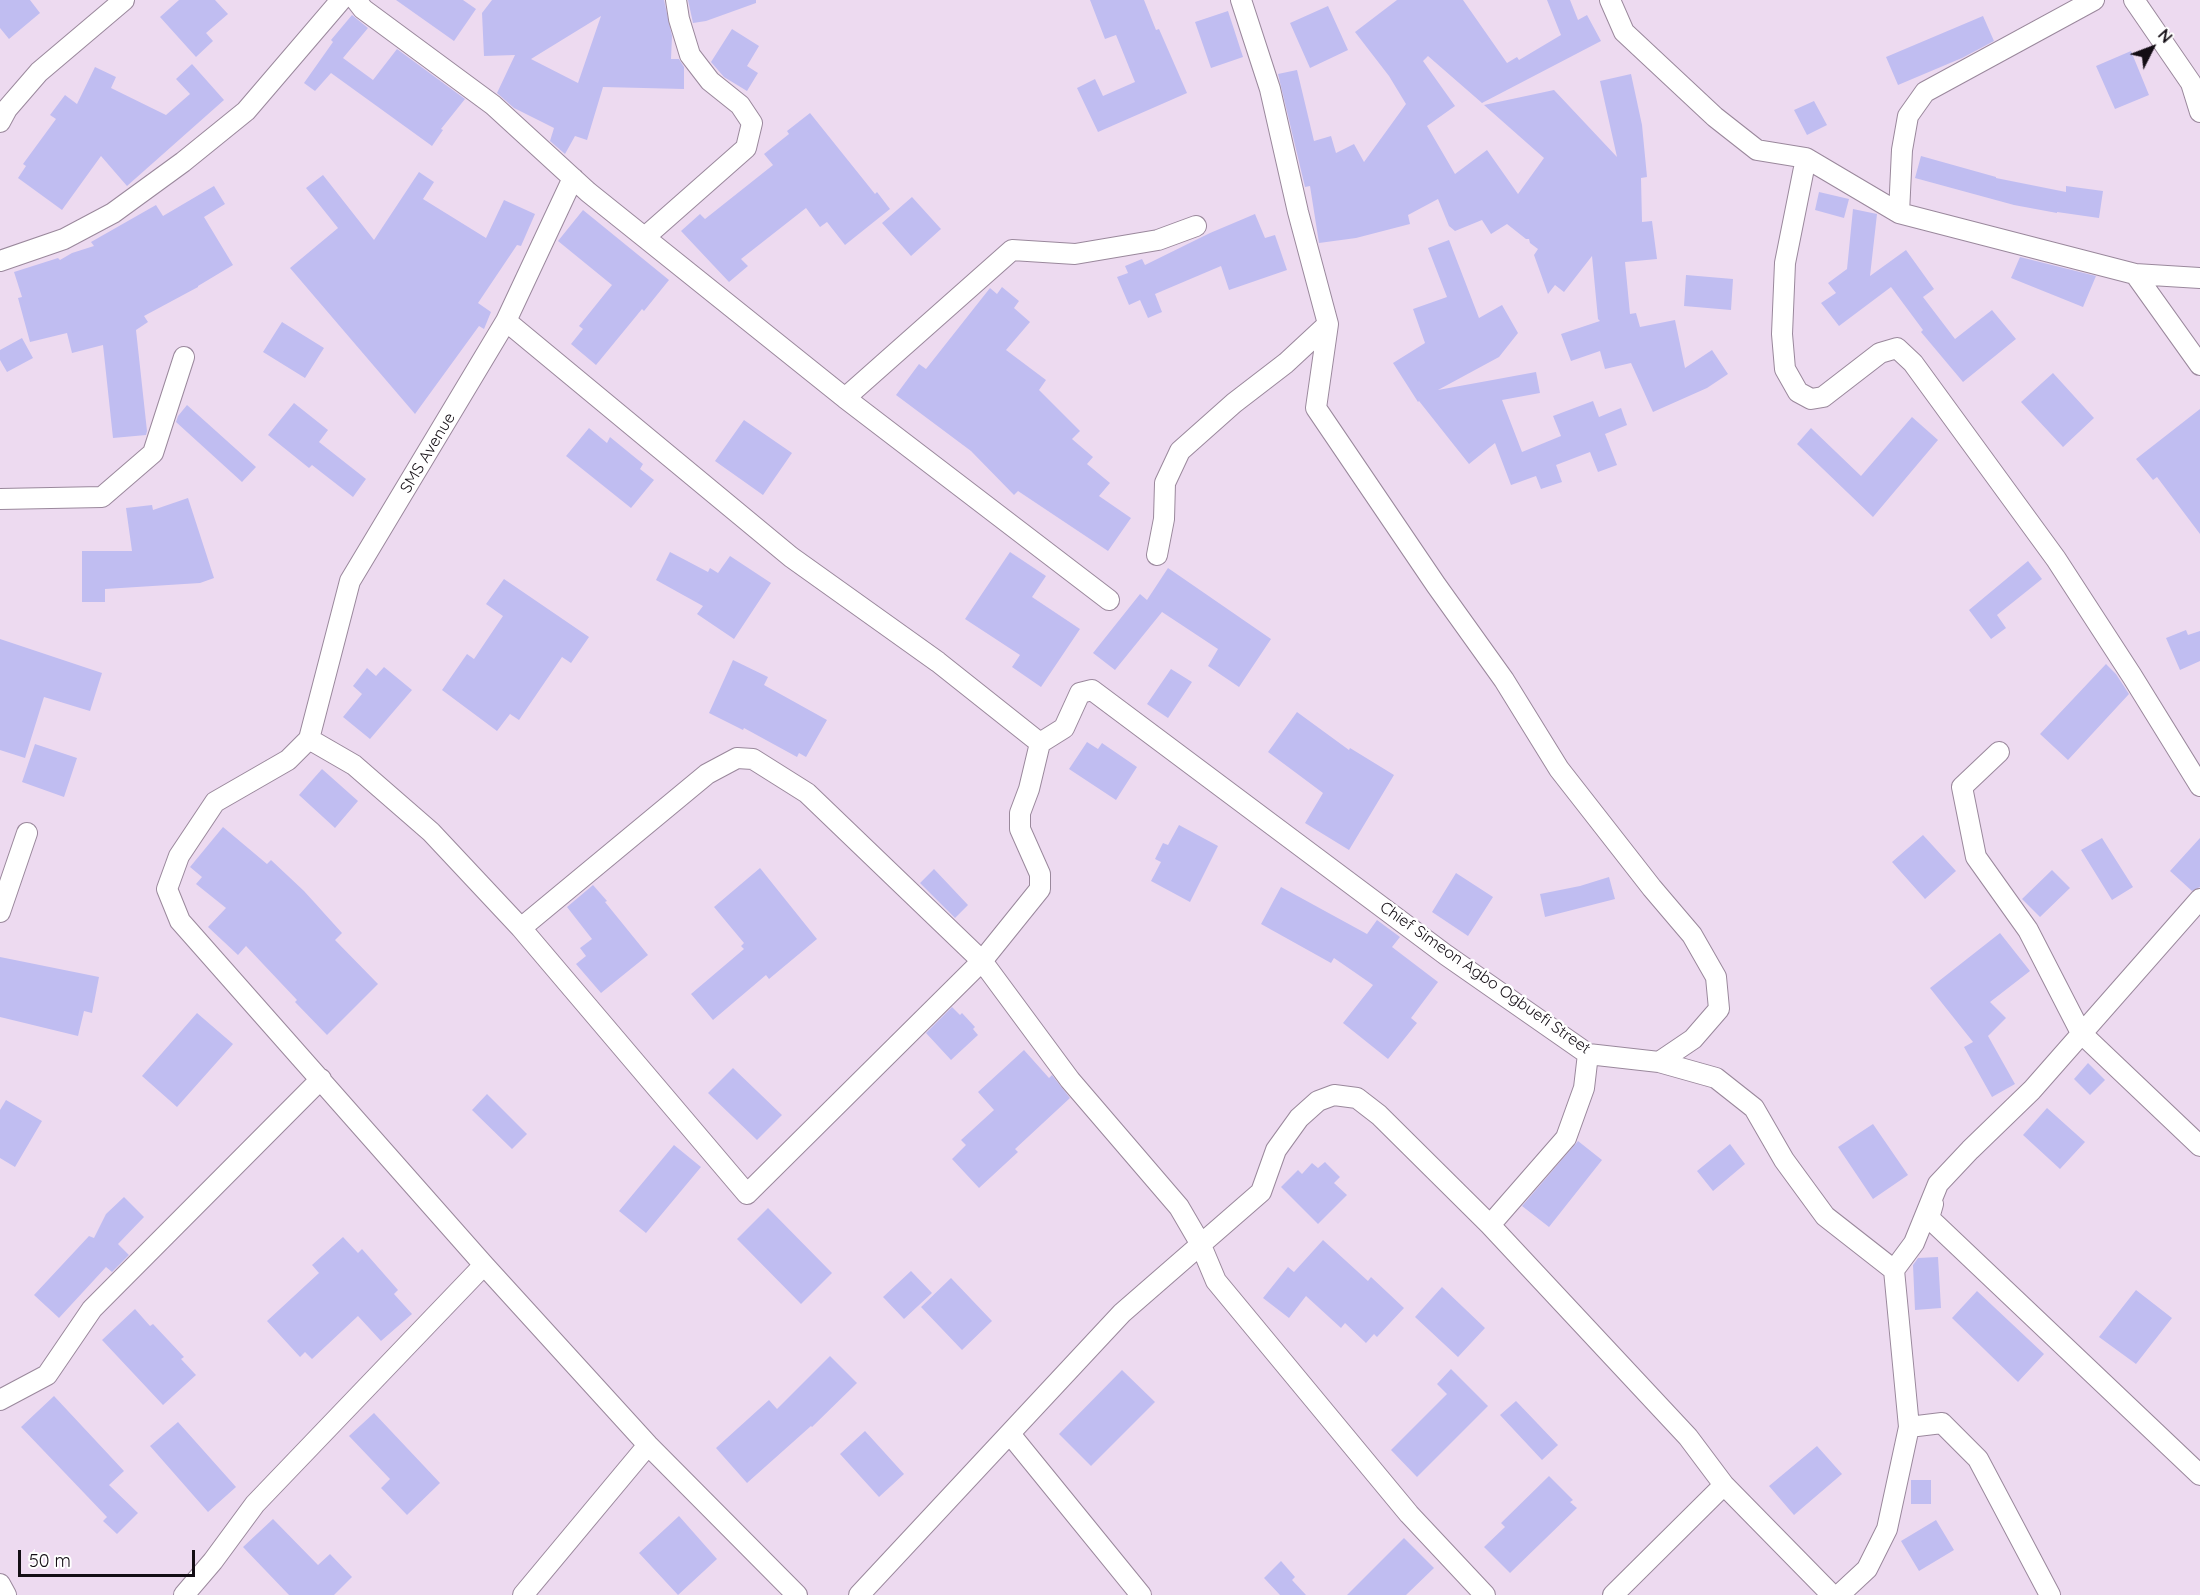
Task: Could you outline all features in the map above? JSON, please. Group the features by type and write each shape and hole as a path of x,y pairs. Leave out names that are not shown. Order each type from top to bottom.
{"street":[{"path":"0,122 7,109 39,72 124,0"},
{"path":"0,261 64,239 113,213 183,162 246,111 341,0"},
{"path":"356,0 363,9 493,105 573,178 845,398 1109,600"},
{"path":"645,237 746,148 752,123 740,105 710,81 690,55 676,0"},
{"path":"1241,0 1270,89 1298,212 1328,324 1316,408 1436,585 1504,680 1559,769 1652,888 1692,935 1716,977 1719,1009 1693,1039 1659,1062"},
{"path":"1610,0 1624,32 1715,117 1757,150 1806,158 1899,213 2134,274 2200,278"},
{"path":"1899,213 1902,150 1908,116 1925,92 2094,0"},
{"path":"2134,0 2191,83 2200,112"},
{"path":"1806,158 1785,262 1783,298 1782,334 1785,369 1798,392 1811,399 1823,397 1880,353 1897,348 1913,363 2056,560 2200,786"},
{"name":"SMS Avenue","path":"309,739 350,581 506,321 573,178"},
{"path":"845,398 1012,250 1075,255 1158,240 1196,225"},
{"path":"2134,274 2200,365"},
{"path":"506,321 791,557 938,662 1040,743 1029,789 1020,813 1020,830 1040,874 1040,889 982,962 747,1194 521,928 431,832 354,765 309,739 288,760 215,802 178,856 166,889 180,921 484,1265 648,1445 797,1595"},
{"path":"1157,555 1164,519 1165,483 1180,451 1286,363 1328,324"},
{"path":"0,499 102,497 153,453 184,357"},
{"name":"Chief Simeon Agbo Ogbuefi Street","path":"1040,743 1064,728 1080,693 1092,690 1446,955 1588,1054 1659,1062 1716,1078 1754,1108 1784,1160 1825,1216 1894,1270"},
{"path":"1999,752 1962,787 1976,857 2028,930 2081,1033 2200,1146"},
{"path":"521,928 707,774 737,758 753,759 807,793 982,962 1070,1080 1179,1207 1200,1243 1216,1281 1409,1514 1485,1595"},
{"path":"0,912 27,833"},
{"path":"1839,1595 1867,1569 1887,1529 1909,1426 1894,1270 1914,1243 1938,1184 2032,1090 2200,899"},
{"path":"1490,1225 1566,1138 1584,1088 1588,1054"},
{"path":"0,1400 47,1375 92,1309 321,1079"},
{"path":"859,1595 1122,1313 1261,1192 1276,1150 1299,1118 1318,1101 1334,1095 1357,1098 1379,1116 1490,1225 1688,1437 1724,1485 1832,1595"},
{"path":"1938,1184 1929,1218 2200,1475"},
{"path":"184,1595 213,1561 255,1504 484,1265"},
{"path":"1909,1426 1942,1423 1978,1459 2050,1595"},
{"path":"1010,1434 1141,1595"},
{"path":"523,1595 648,1445"},
{"path":"1613,1595 1724,1485"},
{"path":"0,1584 6,1595"}],"building":[{"path":"0,0 30,0 40,13 9,39 0,28"},
{"path":"179,0 215,0 228,14 206,33 213,41 196,57 160,17"},
{"path":"396,0 463,0 476,9 454,41"},
{"path":"492,0 664,0 672,36 671,59 679,59 684,67 684,89 603,87 587,140 575,136 565,154 550,141 554,128 514,108 497,93 515,55 484,56 482,13","holes":["601,16 578,83 531,59"]},
{"path":"688,0 756,0 756,3 706,21 693,23"},
{"path":"1090,0 1144,0 1187,93 1098,132 1077,88 1095,79 1103,96 1135,82 1116,35 1105,39"},
{"path":"1397,0 1463,0 1507,63 1517,57 1519,60 1561,35 1547,0 1570,0 1578,20 1587,15 1601,41 1482,103 1428,56 1423,61 1455,106 1427,126 1455,174 1487,150 1518,194 1544,158 1484,105 1554,90 1617,157 1600,81 1631,74 1642,125 1647,177 1641,178 1642,222 1652,221 1657,259 1625,262 1630,314 1636,313 1640,327 1675,320 1685,368 1712,350 1728,374 1707,388 1653,412 1631,363 1605,369 1600,351 1571,361 1561,334 1600,321 1592,256 1564,292 1555,285 1548,294 1534,255 1538,249 1530,243 1529,239 1507,224 1491,234 1482,220 1455,231 1449,226 1438,199 1408,215 1410,224 1356,238 1319,243 1310,186 1305,187 1278,74 1297,70 1314,141 1331,136 1336,153 1354,144 1364,162 1406,104 1389,76 1355,32"},
{"path":"1328,6 1348,50 1310,68 1290,23"},
{"path":"1228,11 1243,57 1211,68 1195,22"},
{"path":"352,15 368,28 343,58 373,80 397,49 465,99 441,129 443,130 432,146 331,73 315,91 304,83 333,42 331,40"},
{"path":"1983,16 1994,41 1962,58 1898,85 1886,57"},
{"path":"732,29 759,46 747,66 758,73 747,91 724,77 711,62"},
{"path":"2131,51 2149,95 2115,109 2096,66"},
{"path":"192,64 224,100 127,186 101,156 62,210 18,178 26,166 23,164 56,119 50,115 65,95 77,104 95,67 116,77 111,88 166,115 190,94 176,79"},
{"path":"1814,101 1827,125 1807,135 1794,110"},
{"path":"810,113 875,194 877,192 890,209 845,245 827,222 820,227 806,208 741,259 748,266 729,282 681,231 700,214 705,219 773,165 764,154 789,134 787,131"},
{"path":"1921,156 1996,178 2066,192 2066,186 2103,191 2099,218 2014,205 1915,178"},
{"path":"419,172 434,182 423,199 486,238 504,200 535,214 521,246 517,245 478,303 491,312 484,329 479,326 415,414 290,268 338,228 306,188 323,175 374,240"},
{"path":"214,186 225,204 204,217 233,265 144,316 148,322 136,330 146,435 113,438 103,345 72,353 67,333 30,342 18,298 22,297 14,272 58,258 60,260 72,253 94,246 91,242 156,205 163,216"},
{"path":"1819,192 1849,199 1844,218 1815,210"},
{"path":"912,197 941,229 911,256 882,223"},
{"path":"1853,209 1877,214 1870,276 1906,250 1934,289 1923,297 1955,339 1992,310 2016,339 1963,382 1921,332 1923,330 1891,287 1839,326 1821,303 1836,293 1828,283 1847,269"},
{"path":"583,210 669,280 596,365 571,344 583,329 579,326 612,285 558,241"},
{"path":"1255,214 1265,238 1275,235 1287,270 1229,290 1221,266 1155,294 1162,312 1148,318 1140,300 1129,305 1117,277 1128,273 1125,266 1142,259 1145,265"},
{"path":"1449,240 1479,318 1502,305 1518,333 1499,357 1438,390 1536,372 1540,393 1502,400 1522,452 1561,436 1553,416 1593,401 1599,417 1621,408 1627,425 1605,434 1617,465 1598,472 1590,452 1556,465 1562,482 1541,489 1536,476 1511,485 1495,443 1469,464 1418,402 1393,363 1425,343 1413,309 1447,297 1428,248"},
{"path":"2020,257 2096,276 2083,307 2011,278"},
{"path":"1686,275 1733,279 1731,310 1684,306"},
{"path":"1002,287 1019,301 1014,308 1030,322 1006,350 1046,380 1039,390 1080,431 1072,439 1093,457 1087,464 1110,483 1099,496 1131,518 1108,551 1018,491 1014,495 971,451 896,395 919,364 926,369 990,288 997,294"},
{"path":"282,322 324,348 305,378 263,352"},
{"path":"22,338 33,358 7,372 0,360 0,350"},
{"path":"2053,373 2094,418 2063,447 2021,402"},
{"path":"294,403 328,430 319,442 366,479 353,497 312,465 309,468 268,435"},
{"path":"187,405 256,467 242,482 176,422"},
{"path":"2200,409 2200,534 2157,477 2153,480 2136,459"},
{"path":"1912,417 1938,440 1873,517 1797,444 1811,428 1861,476"},
{"path":"744,420 792,453 763,495 715,461"},
{"path":"589,428 607,443 610,437 643,464 640,469 654,480 631,508 566,456"},
{"path":"188,498 214,578 200,583 105,589 105,602 82,602 82,551 132,551 126,508 152,505 153,510"},
{"path":"670,552 708,572 710,568 718,573 730,556 771,583 734,639 697,614 703,606 656,580"},
{"path":"1010,552 1046,576 1032,597 1080,629 1041,687 1012,667 1020,655 965,619"},
{"path":"2028,561 2042,579 1997,615 2006,628 1991,639 1969,610"},
{"path":"1168,568 1271,639 1239,687 1208,666 1218,649 1162,612 1115,670 1093,653 1140,594 1147,600"},
{"path":"504,579 589,637 571,663 562,657 519,720 510,714 497,731 442,690 467,654 474,659 503,616 486,604"},
{"path":"2186,630 2188,635 2200,631 2200,661 2180,670 2166,638"},
{"path":"0,639 102,673 90,711 44,697 25,758 0,750"},
{"path":"733,660 768,677 764,685 827,720 806,757 799,753 797,757 744,728 743,730 709,713"},
{"path":"2106,664 2116,674 2129,694 2068,760 2040,734"},
{"path":"384,667 412,690 370,739 343,717 362,694 353,686 367,668 376,676"},
{"path":"1171,669 1192,682 1168,718 1147,704"},
{"path":"1297,712 1349,750 1350,748 1394,775 1349,850 1305,823 1323,793 1268,752"},
{"path":"1087,742 1098,749 1102,743 1137,767 1116,800 1069,769"},
{"path":"35,744 77,758 64,797 22,782"},
{"path":"322,769 358,801 335,828 299,795"},
{"path":"1179,825 1218,846 1190,902 1151,881 1161,862 1155,859 1163,843 1168,845"},
{"path":"223,827 267,864 271,860 304,891 342,933 335,940 378,984 327,1035 246,946 238,955 208,927 226,908 196,884 202,877 190,867"},
{"path":"1923,835 1956,871 1925,899 1892,862"},
{"path":"2102,838 2133,887 2112,900 2081,850"},
{"path":"2200,838 2200,887 2192,891 2170,871"},
{"path":"760,868 817,939 769,979 766,975 713,1020 691,994 744,949 741,946 744,943 714,907"},
{"path":"934,869 968,905 955,918 920,883"},
{"path":"2052,870 2070,888 2040,917 2022,899"},
{"path":"1456,873 1493,897 1468,936 1432,912"},
{"path":"1609,877 1615,899 1545,917 1540,894 1580,886"},
{"path":"593,885 648,955 601,993 576,964 586,956 580,948 592,939 567,907"},
{"path":"1281,887 1367,934 1377,920 1400,937 1392,947 1438,982 1411,1018 1417,1023 1388,1059 1343,1023 1373,985 1334,958 1331,963 1261,924"},
{"path":"2000,933 2030,971 1990,1002 2006,1018 1988,1036 2015,1084 1992,1097 1964,1047 1973,1042 1930,988"},
{"path":"0,957 99,977 92,1013 84,1011 78,1036 0,1017"},
{"path":"952,1007 960,1015 962,1013 975,1027 973,1029 978,1035 951,1060 926,1033"},
{"path":"197,1013 233,1044 177,1107 142,1076"},
{"path":"1024,1050 1049,1078 1052,1075 1070,1098 1015,1149 1018,1152 979,1188 952,1159 966,1145 961,1140 994,1110 978,1092"},
{"path":"2088,1063 2105,1080 2090,1095 2074,1079"},
{"path":"733,1068 782,1115 757,1140 708,1093"},
{"path":"487,1094 527,1134 512,1149 472,1110"},
{"path":"6,1100 42,1121 15,1167 0,1158 0,1110"},
{"path":"2047,1108 2085,1142 2060,1169 2023,1135"},
{"path":"1873,1124 1908,1175 1873,1199 1838,1147"},
{"path":"1578,1141 1602,1160 1549,1227 1522,1206"},
{"path":"1730,1144 1745,1164 1713,1191 1697,1171"},
{"path":"674,1145 701,1167 646,1233 619,1211"},
{"path":"1325,1162 1340,1177 1334,1183 1347,1195 1318,1224 1281,1187 1298,1170 1302,1174 1312,1163 1318,1168"},
{"path":"124,1197 144,1217 118,1244 129,1255 112,1272 106,1267 59,1318 34,1295 89,1236 94,1238 106,1214"},
{"path":"768,1208 832,1273 801,1304 737,1239"},
{"path":"343,1237 358,1253 362,1249 398,1290 394,1294 412,1314 381,1341 358,1316 312,1359 305,1352 300,1357 267,1321 319,1273 312,1265"},
{"path":"1323,1240 1368,1281 1371,1277 1404,1308 1377,1337 1374,1334 1366,1343 1345,1323 1341,1328 1306,1296 1289,1318 1263,1298 1288,1267 1294,1272"},
{"path":"1938,1257 1941,1308 1915,1310 1913,1265 1918,1258"},
{"path":"911,1271 932,1293 904,1319 883,1297"},
{"path":"951,1278 992,1321 962,1350 921,1307"},
{"path":"1442,1287 1485,1328 1458,1357 1415,1317"},
{"path":"2136,1290 2172,1318 2136,1364 2099,1337"},
{"path":"1977,1291 2044,1354 2018,1382 1952,1318"},
{"path":"135,1309 150,1326 153,1324 184,1357 181,1359 196,1375 163,1405 102,1340"},
{"path":"830,1356 857,1383 812,1427 747,1483 716,1448 769,1400 777,1409"},
{"path":"1451,1369 1488,1406 1417,1477 1391,1450 1447,1394 1437,1384"},
{"path":"1122,1370 1155,1402 1091,1466 1059,1434"},
{"path":"54,1396 124,1471 109,1485 138,1513 117,1534 103,1521 107,1517 21,1427"},
{"path":"1516,1401 1558,1445 1542,1460 1500,1415"},
{"path":"374,1413 440,1483 407,1515 381,1488 390,1479 349,1436"},
{"path":"178,1422 236,1487 208,1512 150,1446"},
{"path":"865,1431 904,1474 879,1497 840,1454"},
{"path":"1817,1446 1842,1474 1794,1515 1769,1486"},
{"path":"1549,1476 1573,1500 1570,1502 1577,1508 1510,1573 1484,1547 1505,1527 1501,1523"},
{"path":"1911,1480 1931,1480 1931,1504 1911,1504"},
{"path":"679,1516 717,1559 678,1595 639,1553"},
{"path":"273,1519 318,1565 330,1554 352,1577 334,1595 289,1595 243,1547"},
{"path":"1936,1520 1954,1550 1919,1571 1901,1541"},
{"path":"1404,1538 1434,1568 1406,1595 1347,1595"},
{"path":"1281,1561 1295,1577 1292,1580 1306,1595 1280,1595 1264,1578"}]}
